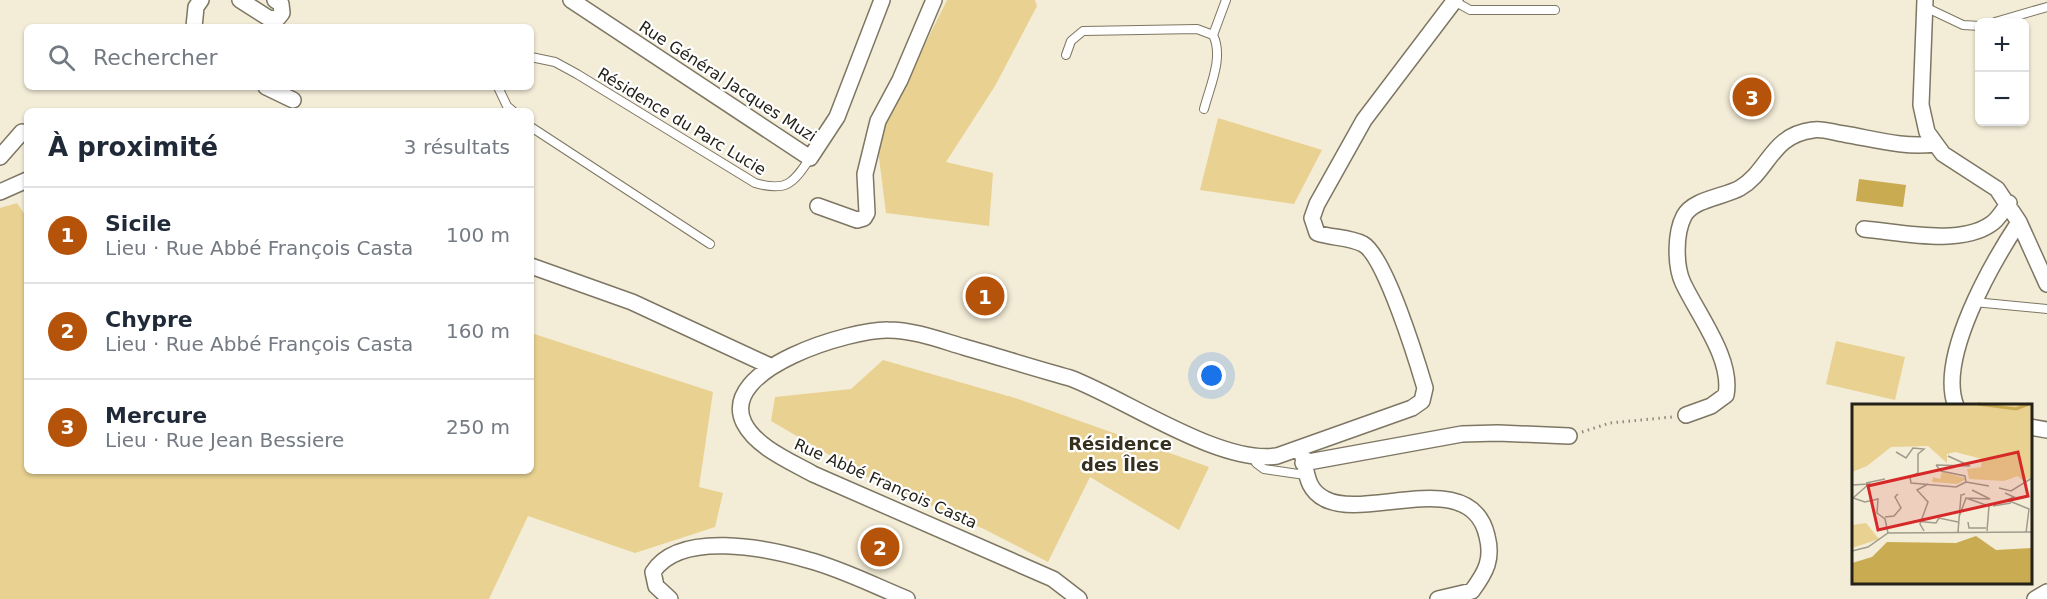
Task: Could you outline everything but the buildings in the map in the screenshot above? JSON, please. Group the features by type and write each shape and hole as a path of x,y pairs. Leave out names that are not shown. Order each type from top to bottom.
{"street":[{"path":"194,24 196,7 201,0"},
{"path":"240,0 270,19 278,18 282,13 281,4 275,0"},
{"name":"Rue Général Jacques Muzi","path":"571,0 810,158 837,117 882,0"},
{"path":"818,206 857,220 864,218 867,213 866,174 869,151 878,121 900,80 934,0"},
{"name":"Rue Abbé François Casta","path":"1079,599 1053,579 813,474 775,453 745,425 741,415 747,390 770,366 811,347 844,337 887,330 906,331 1070,378 1175,430 1255,456 1277,456 1303,462 1412,408 1422,401 1425,388 1419,365 1385,274 1372,252 1363,244 1317,233 1312,218 1317,204 1364,120 1453,0"},
{"path":"1925,4 1921,105 1923,120 1934,144 1957,164 1997,189 2009,203 2047,285"},
{"path":"272,90 293,100"},
{"path":"1686,415 1711,406 1726,395 1729,380 1706,324 1682,281 1678,235 1684,214 1700,203 1741,187 1776,147 1797,134 1814,129 1902,144 1934,144"},
{"path":"0,157 22,132"},
{"path":"0,192 24,181"},
{"path":"1864,229 1953,236 1976,233 1993,223 2009,203"},
{"path":"1956,404 1950,391 1964,327 1997,256 2019,222"},
{"path":"534,267 632,302 770,366"},
{"path":"2032,427 2047,430"},
{"path":"1438,599 1472,591 1487,571 1491,552 1486,529 1478,517 1464,506 1442,499 1349,504 1326,500 1311,488 1303,462 1462,434 1569,436"},
{"path":"670,599 656,586 653,572 661,560 680,550 711,545 780,553 810,560 907,599"},
{"path":"2035,599 2047,592"}],"lane":[{"path":"1213,35 1226,0"},
{"path":"1453,0 1470,10 1555,10"},
{"path":"1925,4 1963,25 1975,26"},
{"path":"2009,18 2047,7"},
{"path":"1066,55 1071,41 1083,31 1177,28 1197,29 1213,35 1218,44 1218,57 1204,109"},
{"name":"Résidence du Parc Lucie","path":"534,58 555,62 577,74 754,183 771,188 790,184 810,158"},
{"path":"499,90 509,108"},
{"path":"534,128 710,244"},
{"path":"1974,302 2047,309"},
{"path":"1255,456 1256,463 1264,469 1303,462"}],"path":[{"path":"1569,436 1610,423 1686,415"}],"shaded area":[{"path":"947,0 1035,0 1037,6 995,86 946,162 993,173 989,226 886,213 879,142 887,120"},
{"path":"1218,118 1322,150 1294,204 1200,190"},
{"path":"1859,179 1906,185 1903,207 1856,201"},
{"path":"17,203 24,214 24,474 534,474 534,334 713,392 699,487 723,493 715,527 635,553 528,516 489,599 0,599 0,208"},
{"path":"1836,341 1905,357 1895,400 1826,384"},
{"path":"883,360 1015,398 1209,467 1179,530 1090,477 1048,562 984,529 867,477 771,421 775,397 851,389"}],"place":[{"name":"Mercure","path":"1752,97"},
{"name":"Sicile","path":"985,296"},
{"name":"Chypre","path":"880,547"}],"district":[{"name":"Résidence des Îles","path":"1120,454"}]}
